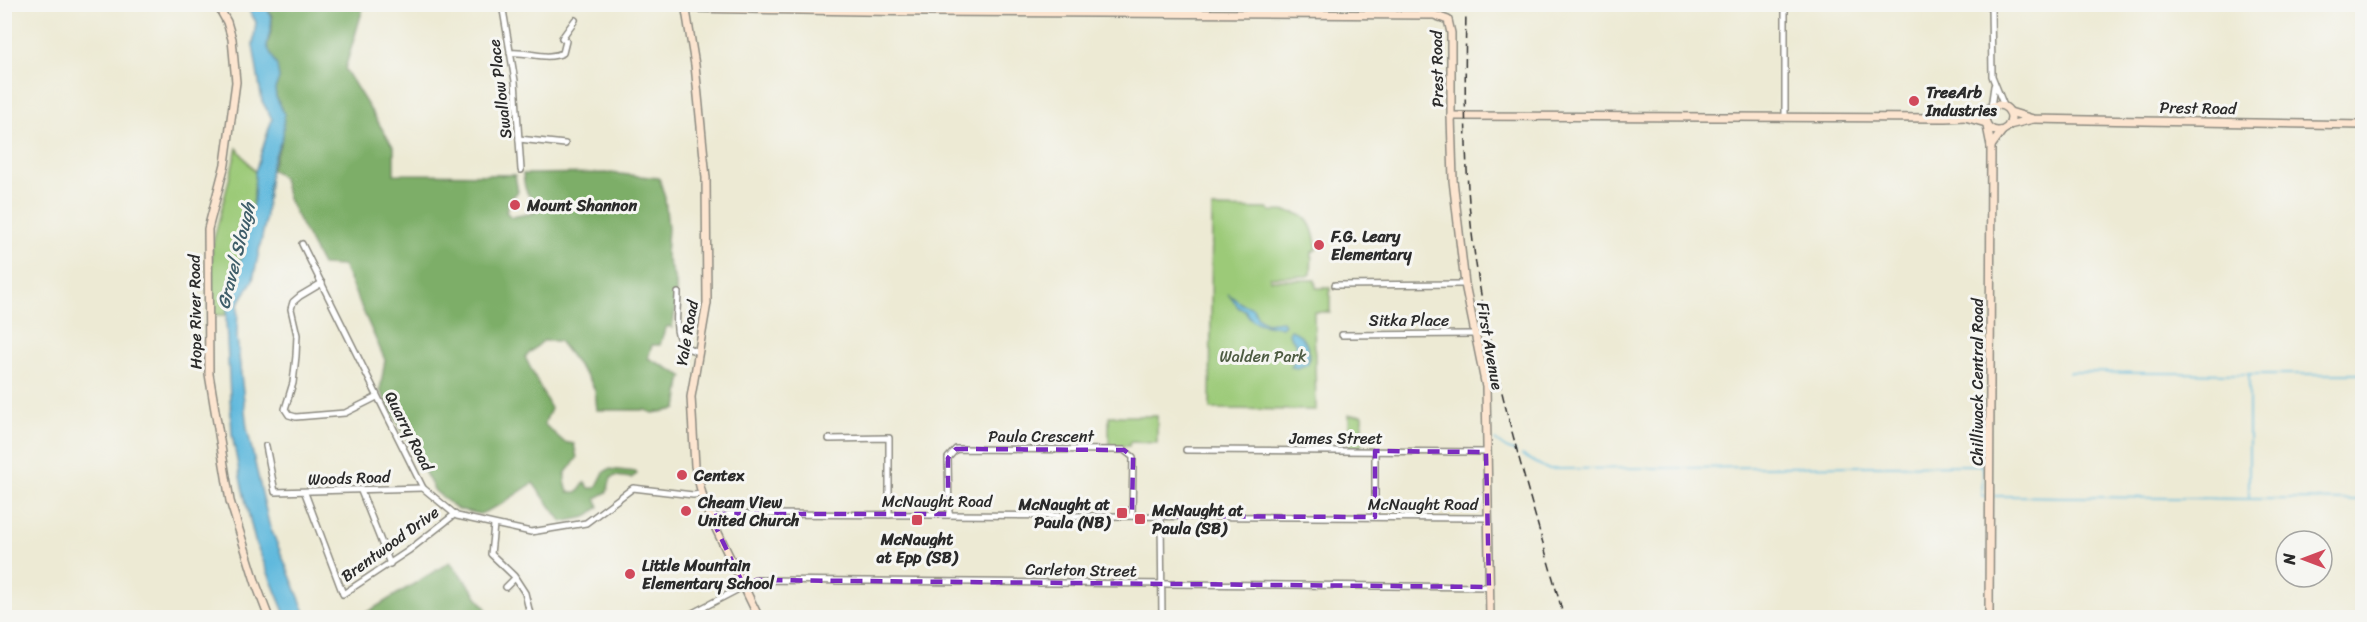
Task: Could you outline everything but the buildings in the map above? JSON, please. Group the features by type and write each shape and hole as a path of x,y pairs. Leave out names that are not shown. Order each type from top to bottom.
{"street":[{"name":"Hope River Road","path":"217,4 227,22 232,39 236,82 225,164 208,229 209,374 230,501 269,618"},
{"name":"Swallow Place","path":"502,4 515,77 521,170"},
{"path":"1785,4 1785,117"},
{"path":"1991,4 1991,63 1994,86 2004,106 2010,112 2009,125 1991,146"},
{"name":"Prest Road","path":"686,6 1439,15 1448,20 1450,24 1451,116 1965,117 1989,109"},
{"name":"Yale Road","path":"686,6 695,65 705,178 707,303 693,379 691,406 695,466 701,494 711,518 759,618"},
{"path":"510,52 543,57 554,57 563,53 566,41 562,38 575,20"},
{"path":"1994,86 1986,125 1994,131 2002,131"},
{"path":"1989,109 2004,106"},
{"name":"Prest Road","path":"2010,112 2033,119"},
{"name":"First Avenue","path":"1451,116 1453,180 1465,284 1486,387 1490,618"},
{"name":"Prest Road","path":"1965,117 1986,125"},
{"name":"Prest Road","path":"2009,125 2033,119 2362,125"},
{"name":"Chilliwack Central Road","path":"1986,125 1991,146 1989,618"},
{"path":"519,139 565,144"},
{"name":"Quarry Road","path":"302,244 423,488 454,515 531,532 586,523 633,488 701,494"},
{"path":"322,283 293,302 291,309 297,335 296,356 293,383 285,409 289,415 296,417 345,413 376,397"},
{"path":"1335,285 1465,284"},
{"path":"678,293 675,329 684,346 698,352"},
{"name":"Sitka Place","path":"1342,335 1475,334"},
{"path":"829,439 890,438 889,515"},
{"name":"Woods Road","path":"266,447 275,492 423,488"},
{"name":"Paula Crescent","path":"948,514 948,458 956,449 1124,450 1133,457 1132,516"},
{"name":"James Street","path":"1186,450 1486,452"},
{"path":"1375,451 1375,517"},
{"path":"361,491 390,564"},
{"name":"Brentwood Drive","path":"304,493 344,594 390,564 454,515"},
{"name":"McNaught Road","path":"711,518 732,513 1487,518"},
{"path":"1161,516 1162,618"},
{"path":"494,525 491,554 515,578 527,596 531,618"},
{"path":"506,587 515,578"},
{"name":"Carleton Street","path":"683,618 756,580 1489,587"}],"highlighted area":[{"path":"956,449 1124,450 1133,457 1132,516 1375,517 1375,451 1486,452 1489,587 756,580 744,586 711,517 723,514 948,514 948,458"}],"green space":[{"path":"265,5 364,5 345,69 394,148 394,174 515,175 518,192 509,200 506,212 511,217 534,213 535,206 525,188 523,174 610,173 659,178 665,198 668,229 666,255 676,283 676,306 672,328 669,326 665,329 660,345 652,345 648,358 683,376 677,409 653,413 645,410 597,410 595,391 591,382 559,341 543,341 525,357 551,409 544,424 564,442 574,444 577,458 565,475 568,492 578,492 585,482 589,488 596,488 604,472 609,469 637,474 631,478 615,476 611,478 607,492 596,498 599,507 586,517 562,522 533,483 500,505 480,514 457,509 435,491 380,390 385,360 343,266 322,265 288,199 283,178 271,169 281,143 284,114 276,97 275,89 279,78 267,46 272,28 272,16"},
{"path":"237,148 255,172 254,199 243,254 229,287 226,315 212,315 212,247"},
{"name":"Walden Park","path":"1212,208 1269,209 1270,211 1291,212 1304,217 1312,229 1317,249 1312,252 1311,274 1270,277 1270,280 1315,280 1316,288 1330,288 1330,312 1314,312 1316,410 1210,409"},
{"path":"1349,415 1362,415 1362,448 1349,448"},
{"path":"1109,416 1157,416 1157,443 1130,442 1129,446 1109,446"},
{"path":"450,562 492,617 359,617"}],"water":[{"path":"246,5 265,5 269,11 271,26 267,46 277,66 279,78 275,89 276,97 284,114 283,136 271,165 265,223 253,280 238,304 237,338 247,428 269,524 307,617 286,617 255,541 232,434 226,321 229,287 243,254 254,199 255,172 272,119 262,101 253,45 256,22"},
{"path":"1228,294 1242,304 1253,308 1258,318 1266,323 1282,321 1285,324 1282,327 1256,322 1245,310 1239,308"},
{"path":"1290,330 1304,339 1309,353 1308,364 1297,368 1291,367 1298,353 1296,344 1289,334"}],"waterway":[{"path":"2069,372 2248,374"},
{"path":"2249,497 2249,374 2362,374"},
{"path":"1495,440 1516,452"},
{"path":"1522,455 1547,469 1981,465 1983,469 1982,496 1986,496"},
{"path":"1994,496 2362,500"}],"railway":[{"path":"1466,4 1467,167 1476,264 1503,398 1564,618"}],"place":[{"name":"TreeArb Industries","path":"1914,101"},
{"name":"Mount Shannon","path":"515,205"},
{"name":"F.G. Leary Elementary","path":"1319,245"},
{"name":"Centex","path":"682,475"},
{"name":"Cheam View United Church","path":"686,511"},
{"name":"McNaught at Paula (NB)","path":"1122,513"},
{"name":"McNaught at Paula (SB)","path":"1140,519"},
{"name":"McNaught at Epp (SB)","path":"917,520"},
{"name":"Little Mountain Elementary School","path":"630,574"}],"water label":[{"name":"Gravel Slough","path":"236,256"}]}
